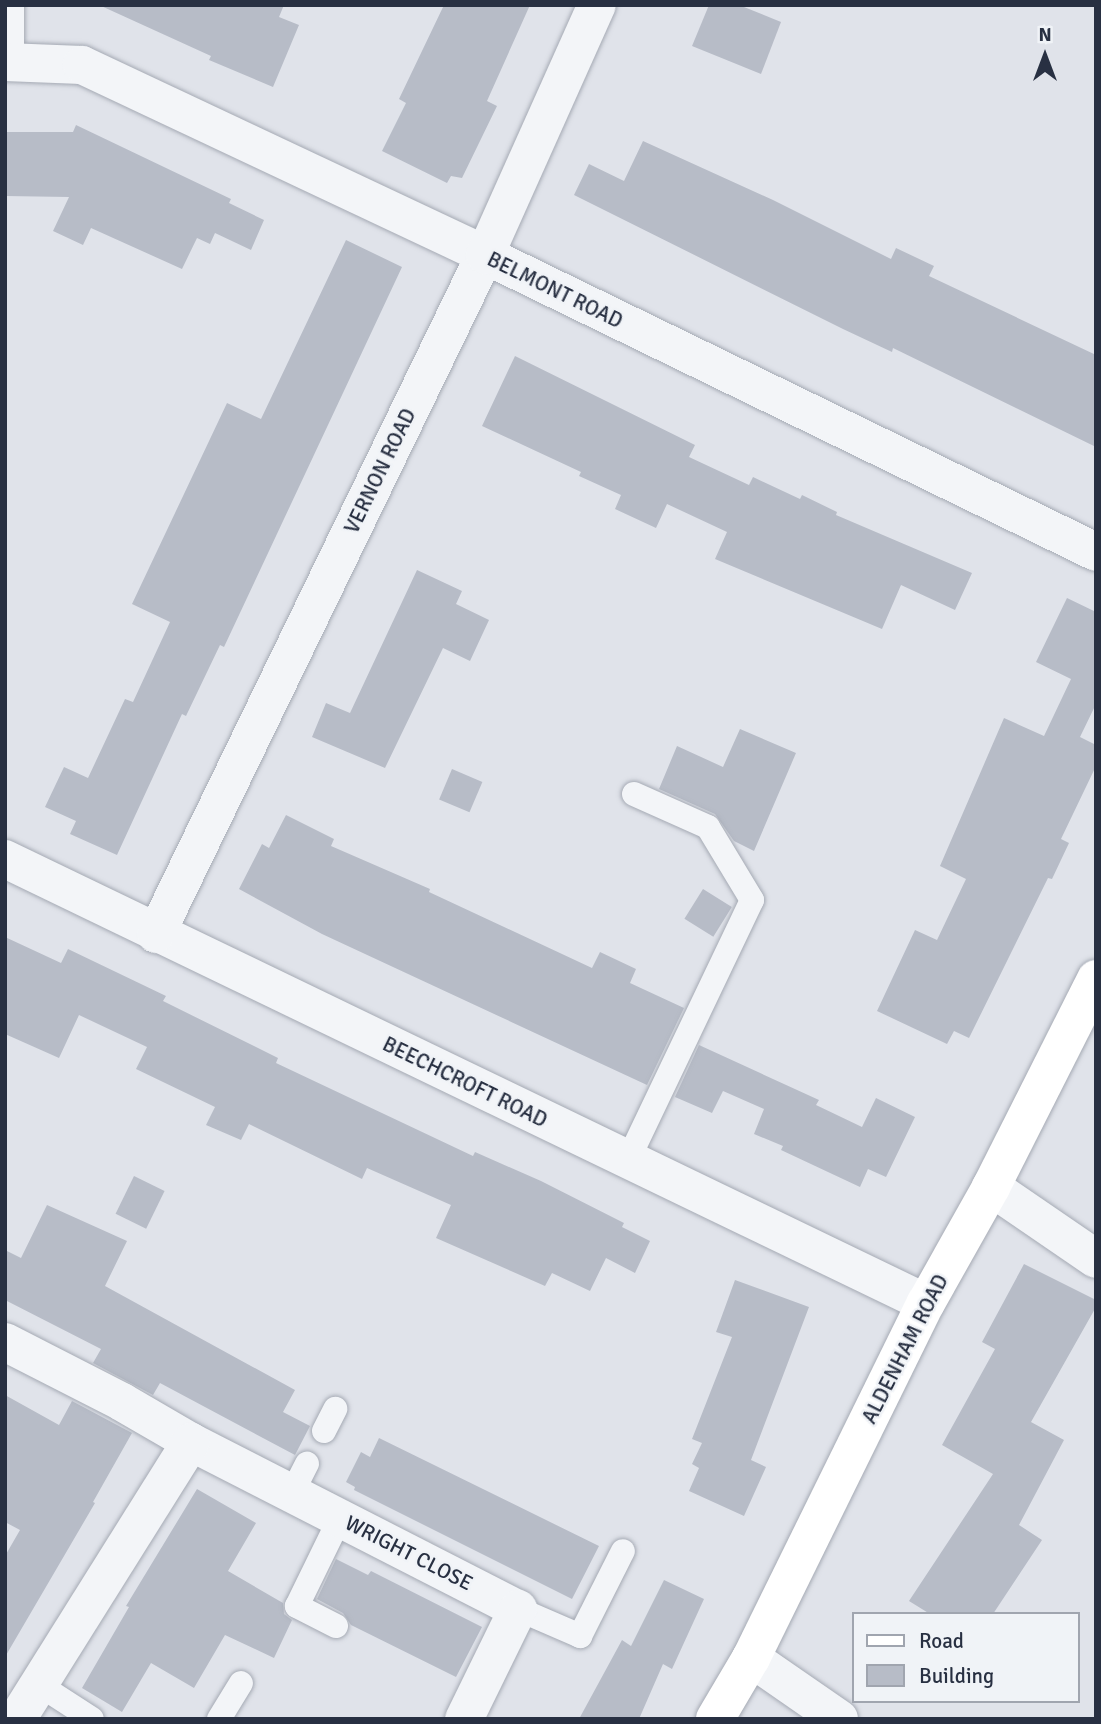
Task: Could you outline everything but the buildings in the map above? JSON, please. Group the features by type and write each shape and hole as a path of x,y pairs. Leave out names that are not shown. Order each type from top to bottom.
{"main road":[{"name":"ALDENHAM ROAD","path":"715,1719 751,1658 926,1303 991,1187 1096,979"}],"street":[{"name":"VERNON ROAD","path":"156,934 485,255 597,5"},
{"name":"BELMONT ROAD","path":"9,62 82,65 485,255 1096,552"},
{"name":"BEECHCROFT ROAD","path":"5,859 926,1303"},
{"path":"991,1187 1096,1259"},
{"name":"WRIGHT CLOSE","path":"5,1342 191,1442 300,1478 340,1518 518,1609"},
{"path":"16,1719 191,1442"},
{"path":"464,1719 518,1609"},
{"path":"751,1658 839,1719"}],"lane":[{"path":"9,62 12,5"},
{"path":"628,1160 752,900 708,827 634,794"},
{"path":"336,1626 298,1606 340,1518"},
{"path":"518,1609 580,1636 623,1551"},
{"path":"219,1719 241,1683"},
{"path":"38,1684 92,1719"}]}
